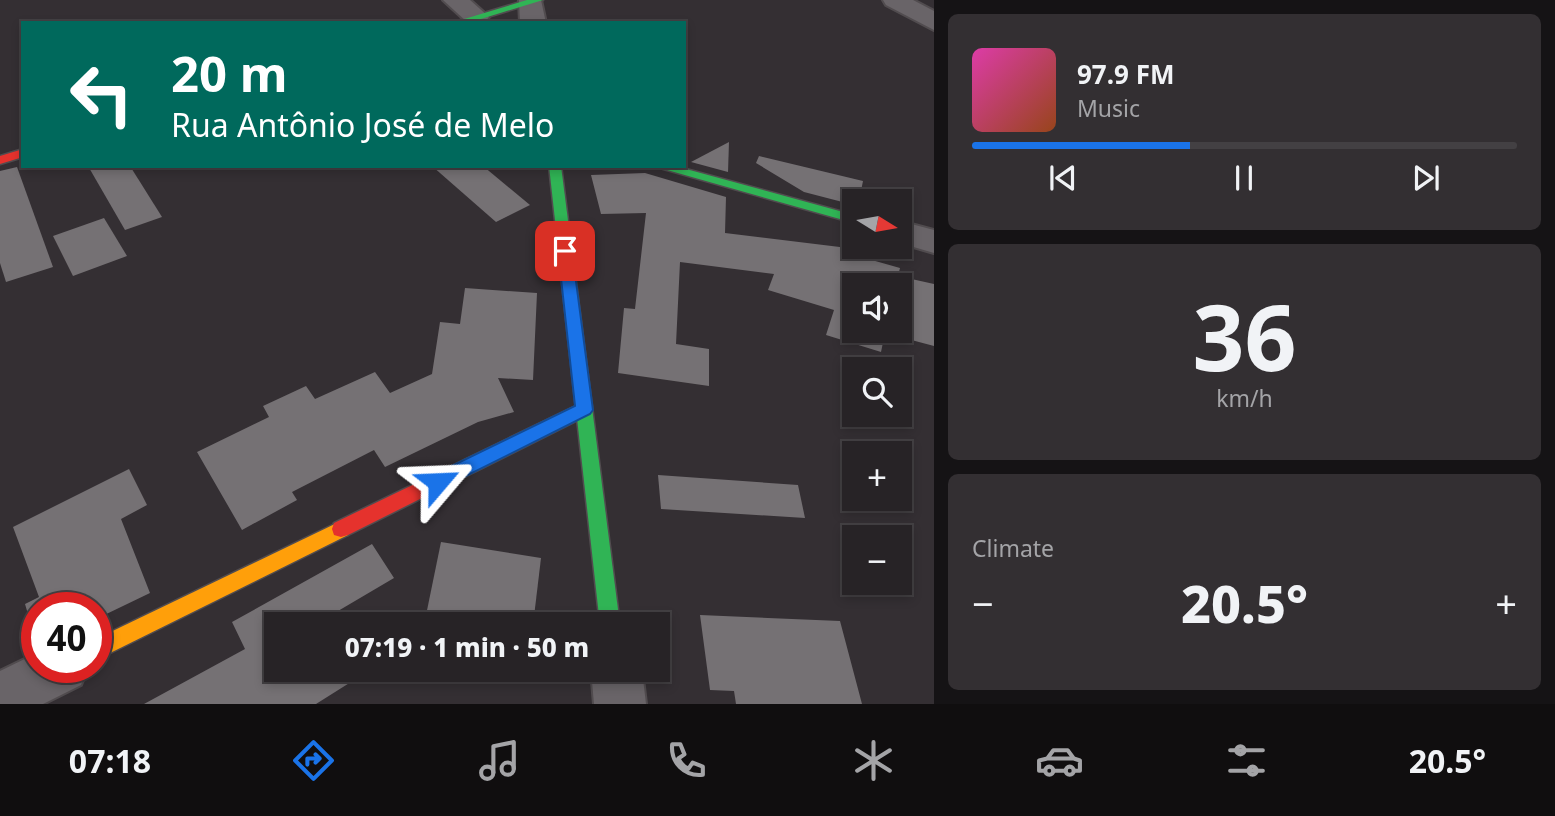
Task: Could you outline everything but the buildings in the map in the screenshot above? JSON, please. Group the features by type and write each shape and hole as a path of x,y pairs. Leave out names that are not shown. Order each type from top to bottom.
{"street":[{"path":"455,0 466,20 533,8"},
{"path":"895,0 934,22"},
{"path":"0,160 21,154"},
{"path":"555,168 608,612"},
{"path":"666,168 842,216"},
{"path":"912,236 934,242"},
{"path":"112,642 584,410"},
{"path":"617,682 620,704"},
{"path":"0,698 30,683"}],"traffic: fast":[{"path":"463,21 538,0"},
{"path":"555,168 608,612"},
{"path":"666,168 842,216"}],"traffic: slow":[{"path":"112,642 341,529"}],"traffic: jam":[{"path":"0,160 21,154"},
{"path":"341,529 584,409"}],"route":[{"path":"438,482 584,410 565,251"}]}
